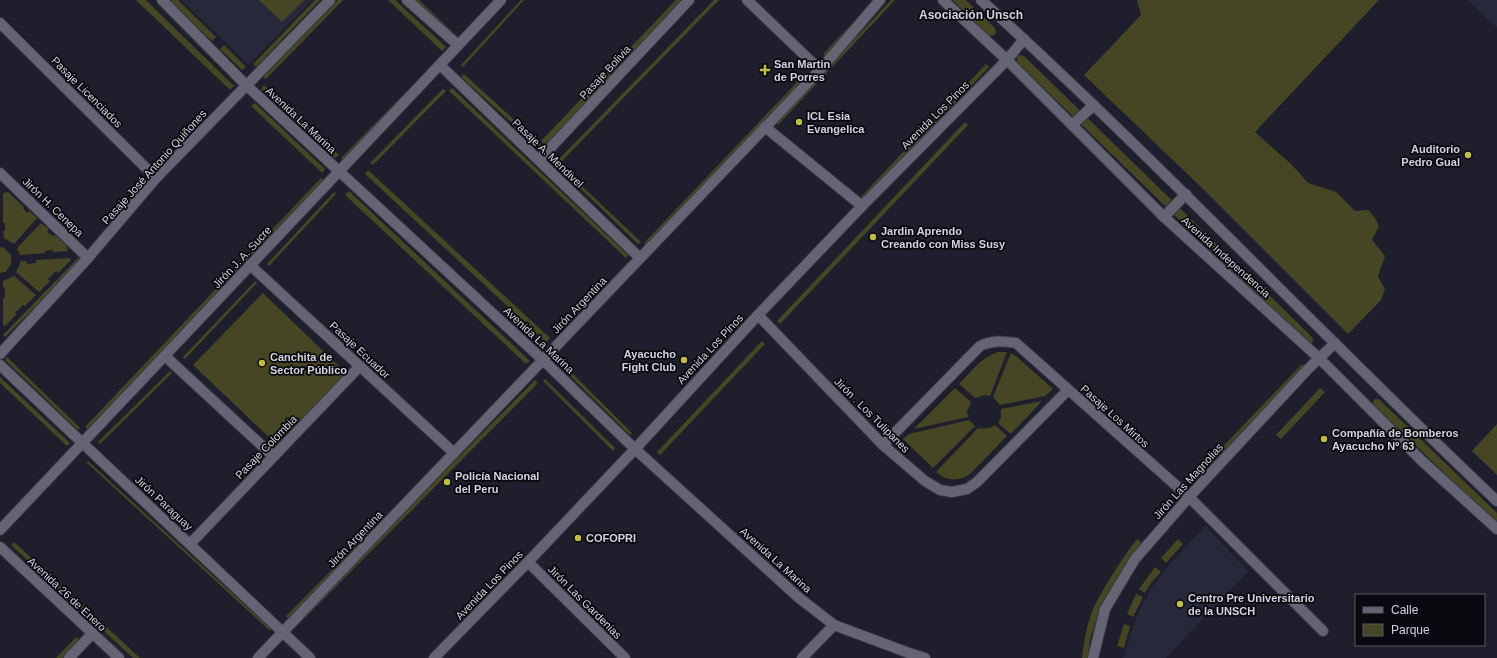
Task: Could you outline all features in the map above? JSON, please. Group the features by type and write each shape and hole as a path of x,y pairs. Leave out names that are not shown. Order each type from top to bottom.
{"street":[{"name":"Avenida La Marina","path":"162,0 246,85 543,360 635,449 798,597 834,625 909,654 925,658"},
{"name":"Pasaje José Antonio Quiñones","path":"0,354 88,258 156,178 330,0"},
{"path":"407,0 458,45"},
{"name":"Jirón J. A. Sucre","path":"0,530 501,0"},
{"name":"Pasaje Bolivia","path":"539,160 689,0"},
{"path":"747,0 820,70"},
{"name":"Jirón Argentina","path":"258,658 820,70 880,0"},
{"name":"Avenida Independencia","path":"943,0 1007,60 1164,217 1319,358 1422,461 1497,529"},
{"name":"Avenida Independencia","path":"981,0 1094,105 1186,194 1442,450 1497,501"},
{"name":"Pasaje Licenciados","path":"0,23 156,178"},
{"name":"Avenida Los Pinos","path":"434,658 528,562 635,449 758,315 862,206 1007,60 1024,39"},
{"name":"Pasaje A. Mendivel","path":"440,65 640,258"},
{"path":"1072,125 1094,105"},
{"path":"765,127 862,206"},
{"name":"Jirón H. Cenepa","path":"0,173 88,258"},
{"path":"1164,217 1186,194"},
{"name":"Pasaje Ecuador","path":"250,265 454,453"},
{"name":"Jirón . Los Tulipanes","path":"758,315 883,445 925,481 940,490 952,492 967,489 977,482 1068,390"},
{"name":"Pasaje Los Mirtos","path":"883,445 980,346 988,342 1003,341 1016,343 1188,497 1323,631"},
{"name":"Jirón Las Magnolias","path":"1093,658 1105,609 1135,559 1188,497 1319,358 1336,343"},
{"path":"165,356 274,456"},
{"name":"Jirón Paraguay","path":"0,365 310,658"},
{"name":"Pasaje Colombia","path":"190,544 360,366"},
{"name":"Avenida 26 de Enero","path":"0,547 118,658"},
{"name":"Jirón Las Gardenias","path":"528,562 625,658"},
{"path":"802,658 834,625"},
{"path":"69,658 92,634"}],"shaded area":[{"path":"181,0 312,0 249,65"},
{"path":"1468,0 1497,0 1497,28"},
{"name":"Centro Pre Universitario de la UNSCH","path":"1205,526 1248,571 1166,658 1123,658 1136,618 1150,590 1170,564"}],"green space":[{"path":"136,0 146,0 234,86 230,90"},
{"path":"172,0 178,0 216,37 212,41 171,2"},
{"path":"259,0 304,0 282,22"},
{"path":"315,0 320,0 256,67 253,64"},
{"path":"338,0 343,0 266,79 263,77"},
{"path":"388,0 395,0 446,47 442,51"},
{"path":"415,0 419,0 458,37 456,39"},
{"path":"521,0 524,0 463,67 461,65"},
{"path":"676,0 683,0 545,145 541,141"},
{"path":"714,0 719,0 562,161 559,159"},
{"path":"874,0 826,57 823,54"},
{"path":"891,0 895,0 778,125 776,123"},
{"path":"953,0 966,0 995,28 996,33 989,36"},
{"path":"1137,0 1379,0 1255,132 1292,165 1308,183 1336,192 1355,211 1368,210 1375,218 1379,226 1372,240 1385,256 1378,276 1385,289 1381,300 1348,334 1202,188 1084,75 1141,15"},
{"path":"224,45 246,67 242,70 220,49"},
{"path":"443,54 345,162 341,158"},
{"path":"1019,55 1024,56 1312,337 1312,344 1307,344 1017,62 1017,57"},
{"path":"986,64 989,67 859,205 856,202"},
{"path":"464,74 544,147 542,150 461,77"},
{"path":"804,75 807,78 647,246 644,243"},
{"path":"264,85 339,155 335,158 261,89"},
{"path":"452,88 628,255 626,258 449,91"},
{"path":"443,89 446,91 373,165 370,163"},
{"path":"255,103 325,169 322,173 251,106"},
{"path":"965,122 968,125 780,324 777,321"},
{"path":"560,165 641,242 638,244 558,167"},
{"path":"368,170 550,338 546,342 365,174"},
{"path":"321,178 326,182 90,432 85,427"},
{"path":"349,191 530,361 526,364 345,195"},
{"path":"8,192 24,207 23,208 27,213 29,211 37,218 14,244 4,238 3,231 5,231 5,223 3,223 3,193"},
{"path":"334,192 336,194 269,266 267,264"},
{"path":"41,223 49,229 47,232 53,236 55,235 66,245 68,251 53,252 52,250 45,251 45,253 20,255 17,248"},
{"path":"0,247 4,248 11,255 11,264 6,272 0,273"},
{"path":"69,258 71,260 58,273 56,271 48,279 50,281 39,292 16,272 21,261 26,261 27,264 36,263 36,260"},
{"path":"78,258 81,261 5,337 3,335"},
{"path":"629,261 631,263 558,341 556,338"},
{"path":"14,276 36,295 15,313 17,314 5,326 3,325 3,298 5,298 5,288 3,287 3,281"},
{"path":"255,281 257,283 185,359 183,357"},
{"path":"263,293 346,373 277,445 193,365"},
{"path":"762,341 765,344 660,455 657,452"},
{"path":"998,352 1007,352 990,396 985,395 975,398 959,384 981,361"},
{"path":"1011,353 1053,389 1045,396 1000,405 993,397"},
{"path":"7,357 80,428 78,430 5,360"},
{"path":"562,363 632,433 630,435 559,365"},
{"path":"1302,364 1306,367 1193,486 1189,482"},
{"path":"170,371 172,373 100,444 98,442"},
{"path":"0,377 70,443 67,446 0,383"},
{"path":"545,379 615,448 613,451 543,381"},
{"path":"535,380 538,383 294,629 291,626"},
{"path":"955,388 971,402 967,412 968,417 914,429"},
{"path":"1320,388 1325,392 1281,439 1276,435"},
{"path":"1375,399 1379,399 1497,513 1497,524 1374,405 1373,401"},
{"path":"1042,401 1011,434 998,423 1001,418 1001,409"},
{"path":"969,420 975,426 933,468 903,439 909,434"},
{"path":"1497,424 1497,475 1472,451"},
{"path":"995,425 1007,436 969,475 960,479 952,480 936,472 978,428 983,429"},
{"path":"442,459 444,461 288,618 286,616"},
{"path":"88,461 271,629 269,630 86,462"},
{"path":"1137,539 1142,543 1129,560 1100,610 1090,639 1088,658 1082,658 1089,619 1094,607 1114,572"},
{"path":"1178,539 1183,544 1166,563 1161,558"},
{"path":"14,542 140,658 133,658 11,545"},
{"path":"1155,567 1161,572 1150,584 1145,593 1139,589"},
{"path":"1136,594 1143,597 1133,617 1127,614"},
{"path":"1124,624 1130,626 1124,648 1117,646"},
{"path":"76,637 80,641 63,658 56,658"}],"place":[{"name":"San Martin de Porres","path":"765,70"},
{"name":"ICL Esia Evangelica","path":"799,122"},
{"name":"Auditorio Pedro Gual","path":"1468,155"},
{"name":"Jardin Aprendo Creando con Miss Susy","path":"873,237"},
{"name":"Ayacucho Fight Club","path":"684,360"},
{"name":"Canchita de Sector Público","path":"262,363"},
{"name":"Compañía de Bomberos Ayacucho Nº 63","path":"1324,439"},
{"name":"Policía Nacional del Peru","path":"447,482"},
{"name":"COFOPRI","path":"578,538"},
{"name":"Centro Pre Universitario de la UNSCH","path":"1180,604"}],"district":[{"name":"Asociación Unsch","path":"971,15"}]}
